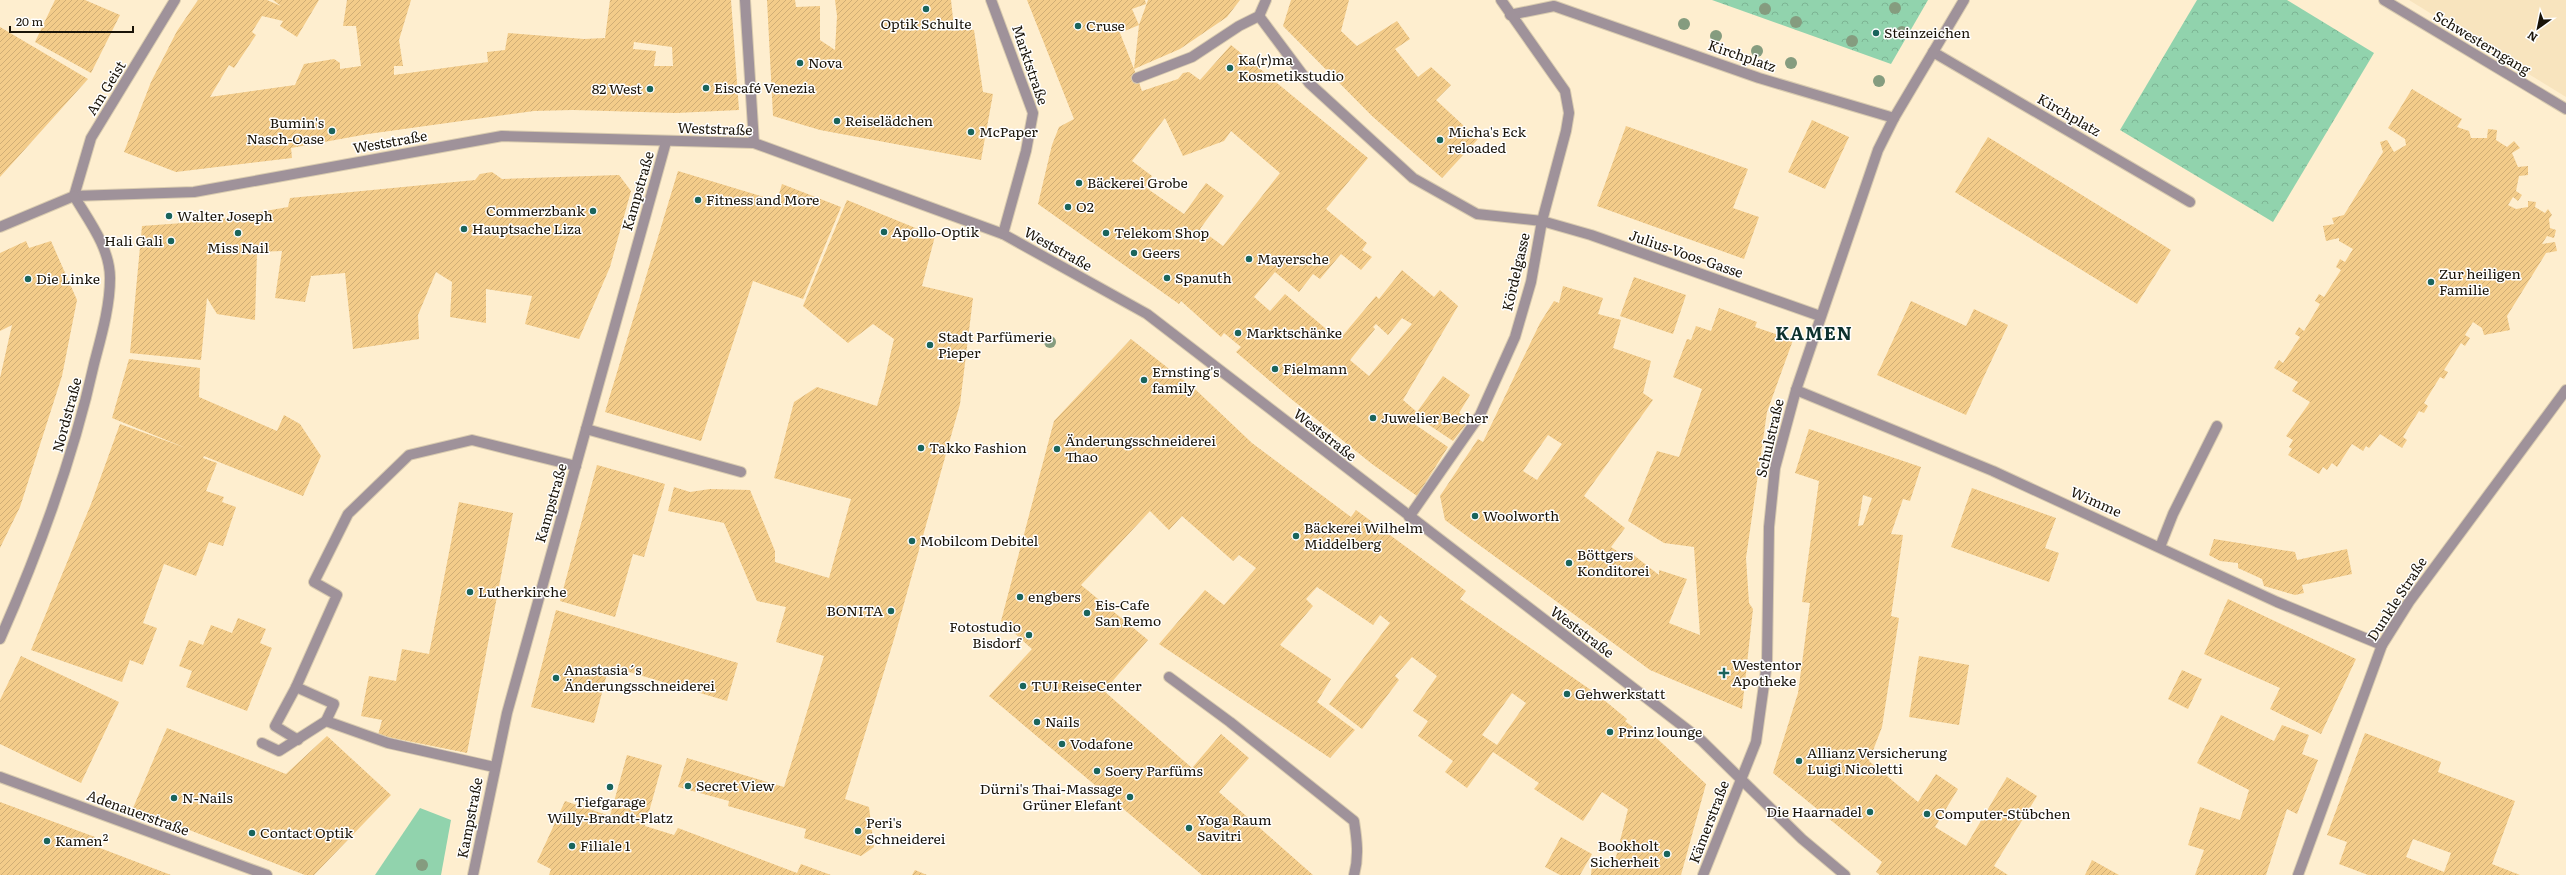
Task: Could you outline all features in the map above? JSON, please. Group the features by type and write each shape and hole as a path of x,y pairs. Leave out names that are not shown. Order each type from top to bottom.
{"street":[{"name":"Am Geist","path":"74,196 91,138 175,0"},
{"path":"745,0 754,143"},
{"name":"Marktstraße","path":"991,0 1033,113 1026,151 1003,234"},
{"path":"1137,78 1192,56 1239,26 1259,16 1266,0"},
{"path":"1501,0 1510,15 1565,91 1569,113 1566,131 1542,222"},
{"path":"1894,118 1964,0"},
{"name":"Schwesterngang","path":"2384,0 2566,109"},
{"name":"Kirchplatz","path":"1510,15 1554,6 1759,78 1894,118"},
{"name":"Kördelgasse","path":"1259,16 1309,83 1413,178 1477,214 1542,222 1531,282 1515,337 1480,415 1409,517"},
{"name":"Kirchplatz","path":"1933,52 2190,202"},
{"name":"Schulstraße","path":"1741,778 1756,742 1767,663 1769,527 1775,468 1789,413 1820,316 1878,150 1894,118"},
{"name":"Weststraße","path":"74,196 194,192 502,136 666,142 754,143 1003,234 1147,314 1409,517 1701,740 1802,839 1845,875"},
{"name":"Kampstraße","path":"472,875 494,767 666,142"},
{"path":"0,227 74,196"},
{"name":"Nordstraße","path":"0,639 65,474 86,403 104,324 110,277 104,246 74,196"},
{"name":"Julius-Voos-Gasse","path":"1542,222 1591,235 1820,316"},
{"name":"Wimme","path":"1796,390 1994,472 2278,602 2382,645"},
{"name":"Dunkle Straße","path":"2298,875 2382,645 2409,602 2566,390"},
{"path":"2160,547 2173,514 2217,426"},
{"path":"586,429 741,472"},
{"path":"298,740 275,726 296,687 337,596 314,582 348,514 409,455 472,440 576,466"},
{"path":"1169,677 1230,722 1354,822 1357,840 1357,864 1354,875"},
{"path":"262,743 279,750 298,740 326,721 334,704 296,687"},
{"path":"326,721 388,743 494,767"},
{"name":"Adenauerstraße","path":"0,777 267,875"},
{"name":"Kämerstraße","path":"1703,875 1741,778"}],"shaded area":[{"path":"2409,0 2566,0 2566,97"}],"green space":[{"path":"1712,0 1928,0 1891,64"},
{"path":"2197,0 2287,0 2374,53 2273,222 2120,130"},
{"path":"420,808 451,820 441,875 375,875"}],"building":[{"path":"55,0 85,0 120,15 91,73 35,42"},
{"path":"198,0 267,0 281,6 273,0 319,0 297,37 280,26 283,21 262,16 252,32 256,35 234,68 229,65 210,97 295,85 304,64 334,59 340,63 340,69 361,66 356,26 343,26 347,0 411,0 399,40 403,66 394,66 394,75 488,62 487,52 505,50 508,33 584,39 605,38 610,0 731,0 739,110 676,113 573,110 534,111 368,134 291,148 292,158 176,172 124,152 151,82 177,31","holes":["634,42 672,47 673,66 654,66 656,51 633,49"]},
{"path":"767,0 795,0 796,7 820,6 820,40 835,50 837,16 835,0 951,0 954,28 974,30 983,92 993,94 981,160 820,130 773,116"},
{"path":"1027,0 1145,0 1146,4 1132,9 1139,25 1120,33 1142,91 1178,79 1183,73 1189,72 1200,80 1231,45 1368,158 1326,209 1367,243 1362,250 1372,257 1361,270 1341,254 1320,279 1313,274 1299,292 1275,272 1254,297 1270,311 1285,294 1339,340 1376,296 1379,299 1402,270 1434,297 1440,290 1458,306 1403,400 1417,412 1443,376 1470,395 1459,413 1470,419 1453,441 1414,415 1410,421 1448,447 1417,496 1372,464 1290,398 1236,352 1241,347 1224,333 1221,337 1181,301 1179,304 1038,204 1052,145 1059,127 1074,119","holes":["1165,118 1183,156 1224,141 1231,131 1280,173 1223,246 1200,229 1224,196 1206,183 1184,214 1145,187 1152,176 1132,161","1402,318 1412,324 1369,376 1350,360 1375,329 1373,327 1376,324 1388,335"]},
{"path":"1148,0 1240,0 1227,17 1180,49 1134,69 1139,25"},
{"path":"1291,0 1349,0 1341,31 1357,46 1397,21 1410,39 1395,49 1418,77 1431,67 1451,85 1436,100 1478,139 1442,178 1372,116 1283,26"},
{"path":"0,27 88,79 0,177"},
{"name":"Zur heiligen Familie","path":"2412,89 2462,119 2457,127 2469,131 2471,138 2487,138 2488,129 2497,130 2496,140 2507,147 2514,141 2520,148 2512,153 2518,167 2528,166 2528,175 2519,176 2516,191 2522,195 2518,201 2513,197 2508,205 2516,209 2528,207 2528,201 2536,202 2535,207 2545,213 2548,209 2552,215 2549,219 2550,228 2556,230 2554,238 2547,236 2542,244 2555,242 2557,251 2546,253 2507,316 2510,330 2484,335 2482,328 2473,322 2465,335 2470,338 2465,346 2461,343 2444,370 2448,372 2444,379 2440,377 2424,403 2428,406 2424,413 2419,411 2412,422 2403,437 2407,440 2402,448 2380,434 2369,448 2366,446 2363,451 2352,444 2337,467 2332,463 2327,470 2323,467 2319,474 2288,455 2292,449 2289,447 2293,440 2286,436 2310,402 2292,391 2298,382 2274,368 2279,360 2283,363 2300,337 2295,334 2299,327 2304,331 2320,304 2315,301 2319,294 2324,297 2341,270 2336,267 2340,259 2345,262 2353,249 2339,241 2339,238 2326,241 2323,226 2334,224 2332,218 2344,215 2383,152 2380,142 2387,140 2394,152 2406,145 2405,139 2388,128"},
{"path":"1812,120 1849,137 1825,189 1788,172"},
{"path":"1626,126 1748,169 1733,208 1759,217 1744,259 1597,206"},
{"path":"1988,137 2171,250 2137,304 1955,192"},
{"path":"678,171 777,201 782,184 841,207 803,299 753,281 701,441 605,412"},
{"path":"492,172 502,179 619,175 631,191 610,267 579,339 525,324 532,296 486,289 486,323 450,317 452,282 436,272 418,315 419,339 353,349 345,273 311,276 305,302 275,298 282,251 257,252 255,320 217,314 207,298 201,360 130,353 142,226 210,221 288,207 290,198 475,180 480,174"},
{"path":"847,200 935,236 922,286 973,298 960,404 894,639 845,799 869,807 874,847 861,856 804,838 806,829 728,806 729,801 678,787 687,758 784,787 824,656 776,642 786,607 757,601 724,523 668,511 674,487 690,492 710,489 750,490 775,551 775,562 829,578 851,499 774,478 794,402 817,387 877,406 884,382 894,339 873,324 848,343 803,306"},
{"path":"26,241 29,248 51,241 77,300 62,376 20,507 0,548 0,378 12,325 0,331 0,253"},
{"path":"1634,277 1686,295 1673,334 1620,316"},
{"path":"1563,286 1603,298 1598,314 1621,320 1613,348 1651,361 1643,393 1653,400 1584,496 1625,528 1611,547 1627,558 1631,553 1659,575 1659,570 1687,579 1669,623 1700,635 1694,547 1664,543 1628,521 1657,451 1679,457 1702,389 1673,377 1687,339 1691,340 1696,326 1711,331 1719,308 1757,322 1755,327 1793,340 1767,412 1746,558 1749,603 1753,609 1742,709 1650,670 1445,520 1440,496 1478,439 1483,442 1540,323 1554,301 1559,303","holes":["1548,435 1562,444 1537,480 1523,471"]},
{"path":"1911,301 1966,326 1974,309 2008,325 1966,415 1877,375"},
{"path":"1131,339 1196,390 1252,443 1351,517 1356,510 1466,591 1460,599 1598,695 1627,719 1625,721 1644,736 1649,731 1706,784 1681,875 1591,875 1592,865 1614,865 1628,809 1602,792 1583,821 1534,789 1539,783 1493,752 1467,788 1445,772 1453,761 1418,736 1428,721 1413,711 1437,676 1412,657 1395,676 1399,680 1362,729 1329,704 1390,623 1380,615 1373,625 1317,587 1306,599 1313,606 1280,645 1331,679 1317,702 1355,730 1330,758 1159,644 1205,590 1224,605 1256,568 1239,555 1233,561 1182,516 1169,530 1150,511 1081,585 1148,640 1104,691 1192,768 1221,734 1249,758 1219,792 1313,875 1202,875 989,696 1032,649 1001,621 1054,421","holes":["1512,693 1526,703 1497,745 1482,735"]},
{"path":"129,359 200,368 199,397 277,431 284,415 300,424 321,456 303,496 204,456 203,458 217,463 206,491 224,497 222,502 236,507 223,546 209,542 196,576 164,564 143,623 157,628 143,665 130,660 122,682 31,650 91,504 120,424 186,448 112,418"},
{"path":"1809,429 1921,467 1910,501 1903,499 1891,534 1903,535 1891,616 1899,618 1882,727 1869,761 1918,802 1936,774 1958,789 1935,827 1966,846 2007,777 2037,796 1994,866 2008,875 1880,875 1876,872 1882,862 1773,773 1798,693 1810,603 1802,602 1819,481 1795,473","holes":["1863,495 1872,498 1863,525 1858,526"]},
{"path":"597,465 665,484 644,557 633,554 615,617 560,601"},
{"path":"1972,488 2056,518 2045,548 2059,553 2049,582 1951,547"},
{"name":"Lutherkirche","path":"459,502 513,513 467,753 378,735 382,720 361,716 369,676 396,681 402,649 429,654"},
{"path":"2214,539 2295,552 2297,560 2347,549 2352,574 2302,585 2304,593 2295,595 2264,586 2262,579 2238,568 2238,563 2220,561 2209,555"},
{"path":"2228,599 2356,659 2321,734 2270,709 2280,688 2204,654"},
{"path":"556,610 738,663 727,701 609,666 594,723 531,707"},
{"path":"238,618 266,629 260,643 272,648 247,711 186,687 192,671 179,666 189,640 203,645 211,625 232,633"},
{"path":"21,656 119,702 81,783 0,744 0,700"},
{"path":"1919,656 1969,665 1959,725 1909,717"},
{"path":"2182,670 2202,679 2188,709 2168,699"},
{"path":"2221,715 2274,741 2282,725 2309,735 2302,754 2318,760 2297,814 2287,809 2266,875 2195,875 2204,850 2188,845 2200,807 2240,820 2249,790 2197,763"},
{"path":"167,728 286,774 327,736 391,795 314,875 305,875 133,808"},
{"path":"2365,733 2441,762 2438,772 2515,801 2492,864 2520,875 2368,875 2339,864 2347,842 2327,835","holes":["2413,839 2451,853 2444,872 2406,857"]},
{"path":"627,755 662,765 645,826 674,835 678,828 797,873 801,864 831,875 549,875 551,869 537,862 565,801 610,816"},
{"name":"Kamen²","path":"0,802 95,837 92,845 171,875 0,875"},
{"path":"1561,837 1592,854 1580,875 1560,875 1545,867"},
{"path":"2092,860 2119,875 2085,875"},
{"path":"915,870 927,875 912,875"}],"place":[{"name":"Optik Schulte","path":"926,9"},
{"name":"Cruse","path":"1078,26"},
{"name":"Steinzeichen","path":"1876,33"},
{"name":"Nova","path":"800,63"},
{"name":"Ka(r)ma Kosmetikstudio","path":"1230,68"},
{"name":"Eiscafé Venezia","path":"706,88"},
{"name":"82 West","path":"650,89"},
{"name":"Reiselädchen","path":"837,121"},
{"name":"Bumin's Nasch-Oase","path":"332,131"},
{"name":"McPaper","path":"971,132"},
{"name":"Micha's Eck reloaded","path":"1440,140"},
{"name":"Bäckerei Grobe","path":"1079,183"},
{"name":"Fitness and More","path":"698,200"},
{"name":"O2","path":"1068,207"},
{"name":"Commerzbank","path":"593,211"},
{"name":"Walter Joseph","path":"169,216"},
{"name":"Hauptsache Liza","path":"464,229"},
{"name":"Apollo-Optik","path":"884,232"},
{"name":"Miss Nail","path":"238,233"},
{"name":"Telekom Shop","path":"1106,233"},
{"name":"Hali Gali","path":"171,241"},
{"name":"Geers","path":"1134,253"},
{"name":"Mayersche","path":"1249,259"},
{"name":"Spanuth","path":"1167,278"},
{"name":"Die Linke","path":"28,279"},
{"name":"Zur heiligen Familie","path":"2431,282"},
{"name":"Marktschänke","path":"1238,333"},
{"name":"Stadt Parfümerie Pieper","path":"930,345"},
{"name":"Fielmann","path":"1275,369"},
{"name":"Ernsting's family","path":"1144,380"},
{"name":"Juwelier Becher","path":"1373,418"},
{"name":"Takko Fashion","path":"921,448"},
{"name":"Änderungsschneiderei Thao","path":"1057,449"},
{"name":"Woolworth","path":"1475,516"},
{"name":"Bäckerei Wilhelm Middelberg","path":"1296,536"},
{"name":"Mobilcom Debitel","path":"912,541"},
{"name":"Böttgers Konditorei","path":"1569,563"},
{"name":"Lutherkirche","path":"470,592"},
{"name":"engbers","path":"1020,597"},
{"name":"BONITA","path":"891,611"},
{"name":"Eis-Cafe San Remo","path":"1087,613"},
{"name":"Fotostudio Bisdorf","path":"1029,635"},
{"name":"Westentor Apotheke","path":"1724,673"},
{"name":"Anastasia´s Änderungsschneiderei","path":"556,678"},
{"name":"TUI ReiseCenter","path":"1023,686"},
{"name":"Gehwerkstatt","path":"1567,694"},
{"name":"Nails","path":"1037,722"},
{"name":"Prinz lounge","path":"1610,732"},
{"name":"Vodafone","path":"1062,744"},
{"name":"Allianz Versicherung Luigi Nicoletti","path":"1799,761"},
{"name":"Soery Parfüms","path":"1097,771"},
{"name":"Secret View","path":"688,786"},
{"name":"Tiefgarage Willy-Brandt-Platz","path":"610,787"},
{"name":"Dürni's Thai-Massage Grüner Elefant","path":"1130,797"},
{"name":"N-Nails","path":"174,798"},
{"name":"Die Haarnadel","path":"1870,812"},
{"name":"Computer-Stübchen","path":"1927,814"},
{"name":"Yoga Raum Savitri","path":"1189,828"},
{"name":"Peri's Schneiderei","path":"858,831"},
{"name":"Contact Optik","path":"252,833"},
{"name":"Kamen²","path":"47,841"},
{"name":"Filiale 1","path":"572,846"},
{"name":"Bookholt Sicherheit","path":"1667,854"}],"district":[{"name":"KAMEN","path":"1814,334"}]}
